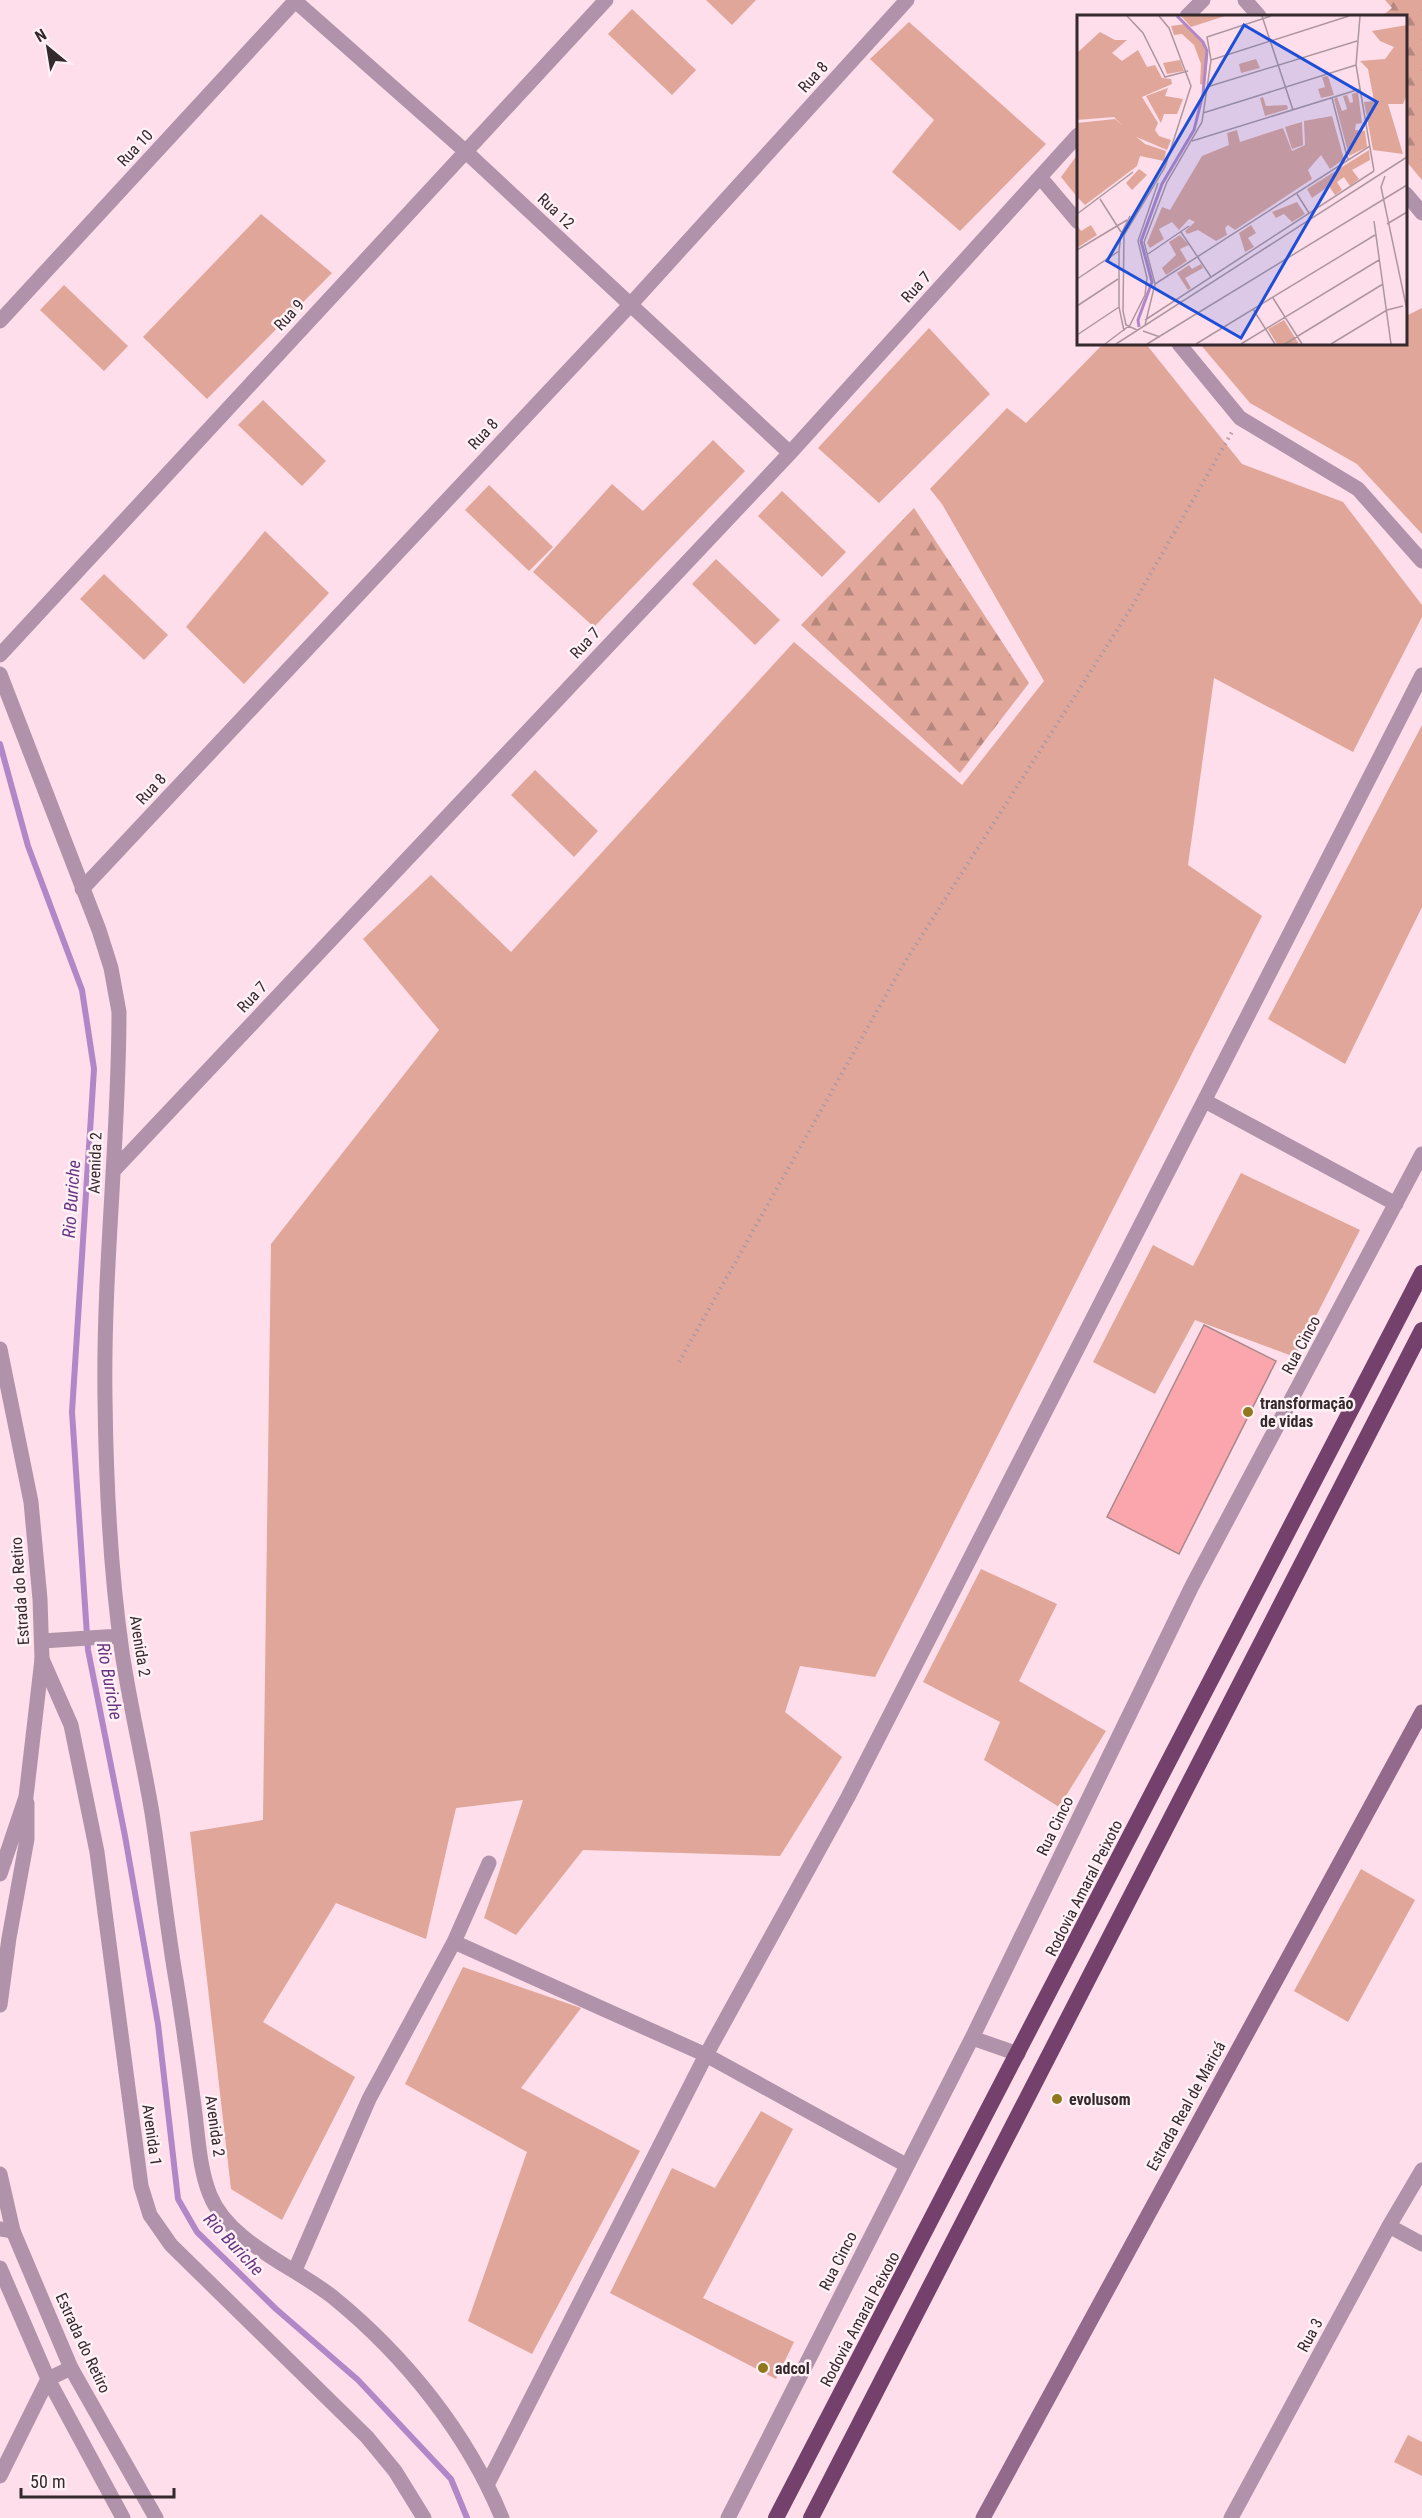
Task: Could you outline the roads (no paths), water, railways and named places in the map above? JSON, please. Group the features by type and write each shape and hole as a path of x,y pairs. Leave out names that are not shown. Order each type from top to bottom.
{"highway":[{"name":"Rodovia Amaral Peixoto","path":"776,2518 1422,1273"},
{"path":"811,2518 1422,1330"}],"main road":[{"name":"Estrada Real de Maricá","path":"983,2518 1422,1712"}],"street":[{"name":"Rua 12","path":"295,0 464,150 790,453"},
{"name":"Rua 10","path":"0,321 295,0"},
{"name":"Rua 9","path":"0,655 464,150 606,0"},
{"name":"Rua 8","path":"81,889 631,304 907,0"},
{"path":"1189,15 1203,0"},
{"path":"1245,0 1258,15"},
{"name":"Rua 7","path":"113,1171 790,453 1077,136"},
{"path":"1040,177 1077,221"},
{"path":"1407,195 1422,213"},
{"path":"1180,345 1240,418 1358,489 1422,561"},
{"name":"Avenida 2","path":"0,674 111,968 119,1012 105,1397 108,1486 120,1636 152,1814 208,2192 217,2210 233,2228 332,2296 405,2366 446,2419 488,2483 502,2518"},
{"path":"488,2483 706,2055 848,1797 1422,675"},
{"path":"1205,1101 1396,1204"},
{"name":"Rua Cinco","path":"728,2518 972,2038 1192,1586 1422,1154"},
{"name":"Estrada do Retiro","path":"0,1349 12,1419 31,1502 42,1641 42,1659 26,1797 27,1839 9,1938 0,2005"},
{"path":"42,1641 120,1636"},
{"name":"Avenida 1","path":"42,1659 70,1725 88,1802 97,1852 141,2186 150,2215 171,2245 195,2271 368,2438 395,2471 424,2518"},
{"name":"Estrada do Retiro","path":"0,1874 26,1797"},
{"path":"295,2270 369,2099 454,1942 489,1863"},
{"path":"454,1942 706,2055 906,2165"},
{"path":"972,2038 1018,2054"},
{"name":"Rua 3","path":"1231,2518 1389,2226 1422,2170"},
{"name":"Estrada do Retiro","path":"0,2174 6,2230 71,2368 156,2518"},
{"path":"1389,2226 1422,2244"},
{"path":"0,2268 48,2379 123,2518"},
{"path":"0,2476 48,2379 71,2368"}],"waterway":[{"name":"Rio Buriche","path":"0,744 28,846 82,990 94,1069 72,1412 88,1650 125,1836 158,2024 178,2199 197,2232 276,2309 358,2380 451,2479 467,2518"}],"place":[{"name":"transformação de vidas","path":"1248,1412"},
{"name":"evolusom","path":"1057,2099"},
{"name":"adcol","path":"763,2368"}]}
